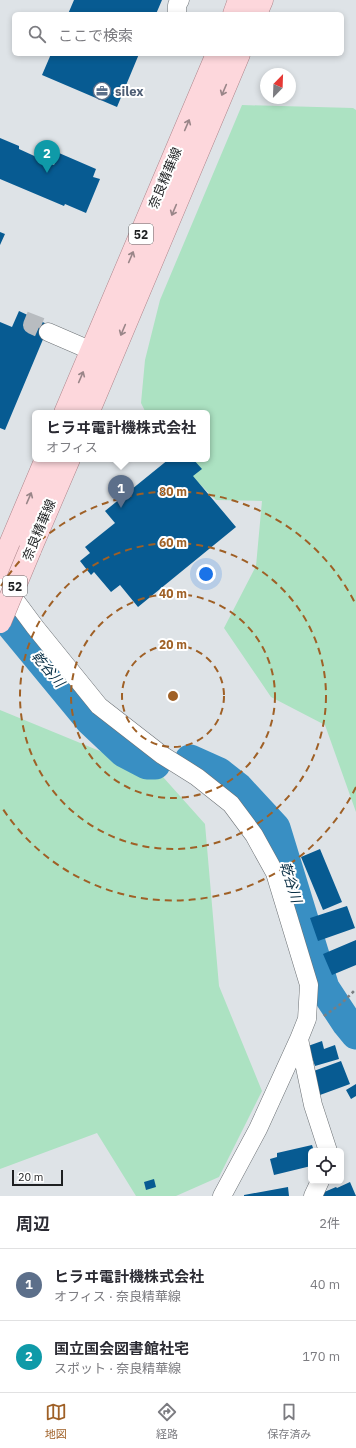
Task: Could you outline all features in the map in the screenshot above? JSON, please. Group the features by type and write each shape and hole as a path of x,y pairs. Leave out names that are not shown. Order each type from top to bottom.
{"main road":[{"path":"235,12 239,0"},
{"path":"257,12 262,0"},
{"name":"奈良精華線","path":"66,410 216,56"},
{"name":"奈良精華線","path":"89,410 238,56"},
{"name":"奈良精華線","path":"0,568 45,462"},
{"name":"奈良精華線","path":"0,622 68,462"}],"street":[{"path":"177,12 177,5 180,0"},
{"path":"48,332 92,350"},
{"path":"0,580 35,627 99,706 162,755 197,777 231,804 254,835 275,873 309,985 307,1019 299,1040 258,1128 222,1196"},
{"path":"299,1040 313,1105 327,1148"},
{"path":"313,1196 319,1184"}],"path":[{"path":"307,1019 324,1016 342,1003 356,990"}],"green space":[{"path":"242,105 353,108 356,110 356,812 325,725 271,697 224,628 256,566 262,501 216,500 177,462 210,462 210,410 144,410 141,403 145,360 160,300"},
{"path":"0,710 163,777 205,824 219,986 262,1091 219,1177 176,1196 136,1196 97,1133 0,1169"}],"building":[{"path":"74,0 162,0 157,12 69,12"},
{"name":"silex","path":"50,56 138,56 117,107 42,75"},
{"path":"0,138 19,146 19,149 54,165 59,153 96,169 93,177 100,179 86,213 65,204 64,206 0,179"},
{"path":"0,232 5,234 0,245"},
{"path":"19,311 49,325 5,430 0,428 0,322 12,327"},
{"path":"165,462 196,462 202,469 193,476 236,527 138,607 120,585 111,592 94,572 91,575 80,561 90,553 85,547 115,523 105,511"},
{"path":"320,849 342,902 323,910 301,857"},
{"path":"347,906 355,928 318,941 310,918"},
{"path":"356,940 356,965 332,975 323,954"},
{"path":"322,1041 324,1049 335,1045 339,1059 315,1066 308,1046"},
{"path":"341,1061 350,1084 320,1095 311,1072"},
{"path":"356,1084 356,1096 351,1099 346,1090"},
{"path":"312,1145 313,1148 308,1148 308,1167 274,1175 270,1159 277,1157 277,1153"},
{"path":"154,1179 156,1187 146,1190 144,1182"},
{"path":"350,1182 356,1196 321,1196 322,1193"},
{"path":"288,1187 289,1196 244,1196 244,1195"}],"waterway":[{"name":"乾谷川","path":"0,611 90,720 124,752 147,764 155,764"},
{"name":"乾谷川","path":"190,760 219,773 238,788 275,828 324,988 356,1034"}],"tunnel":[{"path":"36,315 32,325 48,332"}],"place":[{"name":"silex","path":"102,91"},
{"name":"国立国会図書館社宅","path":"47,173"},
{"name":"ヒラヰ電計機株式会社","path":"121,508"}]}
